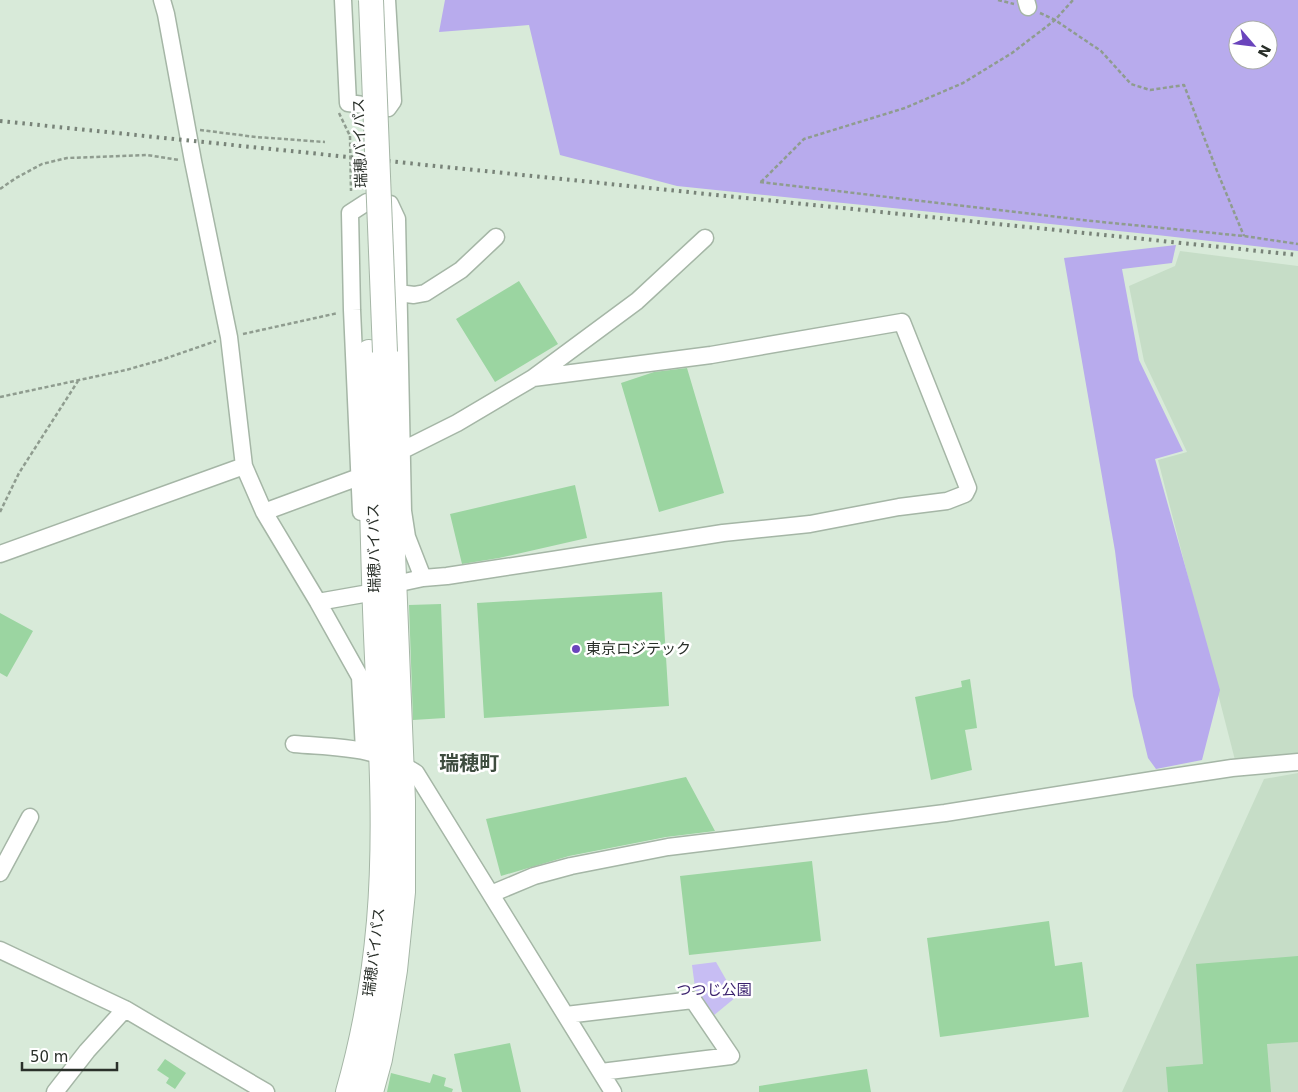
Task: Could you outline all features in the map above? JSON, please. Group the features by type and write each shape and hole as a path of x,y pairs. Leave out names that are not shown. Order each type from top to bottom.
{"highway":[{"name":"瑞穂バイパス","path":"355,0 377,352 395,584 382,756 403,801 404,854 403,892 389,1008 371,1092"},
{"name":"瑞穂バイパス","path":"348,1092 369,1000 379,920 382,801 382,756 372,601 377,352 371,0"}],"street":[{"path":"162,0 229,337 244,466 264,512 360,677 382,756"},
{"path":"343,0 348,103 388,108 392,101 387,0"},
{"path":"318,602 372,601 362,525 359,477 350,213 367,202 390,204 397,219 403,511 407,537 423,578"},
{"path":"398,293 414,295 425,293 461,270 496,237"},
{"path":"401,450 457,423 533,378 637,301 705,238"},
{"path":"395,584 423,578 447,576 723,533 810,524 899,507 947,502 965,494 968,488 902,322 711,355 533,378"},
{"path":"0,554 244,466"},
{"path":"264,512 359,477"},
{"path":"294,744 382,756 416,773 613,1092"},
{"path":"490,894 534,876 571,866 668,847 945,813 1168,777 1232,768 1298,762"},
{"path":"0,874 30,817"},
{"path":"0,950 125,1009 266,1092"},
{"path":"566,1015 693,1000 731,1056 601,1072"},
{"path":"55,1092 87,1051 125,1009"}],"path":[{"path":"998,0 1027,4 1056,20 1101,51 1131,84 1150,90 1184,86 1244,236"},
{"path":"1073,0 1056,20 1012,53 963,83 905,108 804,139 760,182 1092,221 1244,236 1298,244"},
{"path":"188,128 256,138 325,142"},
{"path":"350,136 351,191"},
{"path":"0,190 16,178 42,164 67,158 147,155 193,161"},
{"path":"0,397 78,381 162,360 229,337 352,310"},
{"path":"0,512 19,473 78,381"}],"shaded area":[{"path":"445,0 1298,0 1298,251 677,186 560,155 529,25 439,32"},
{"path":"1176,245 1172,263 1122,269 1139,360 1183,451 1155,459 1220,690 1202,760 1156,769 1148,758 1133,696 1115,551 1064,258"},
{"path":"1180,251 1298,266 1298,755 1235,760 1158,460 1187,452 1144,361 1129,286 1175,266"},
{"path":"1298,773 1298,1092 1122,1092 1264,779"}],"green space":[{"name":"つつじ公園","path":"716,962 736,997 713,1016 696,995 692,965"}],"building":[{"path":"519,281 558,344 495,382 456,319"},
{"path":"687,368 724,493 659,512 621,383 654,372"},
{"path":"575,485 587,538 499,558 462,564 450,514"},
{"path":"662,592 669,706 484,718 477,603"},
{"path":"441,604 445,718 413,720 409,605"},
{"path":"0,613 33,631 7,677 0,673"},
{"path":"970,679 977,728 965,730 972,770 931,780 915,697 962,687 961,681"},
{"path":"686,777 715,831 666,837 569,856 501,876 486,819"},
{"path":"812,861 821,941 689,955 680,876"},
{"path":"1049,921 1055,966 1082,962 1089,1017 940,1037 927,938"},
{"path":"1298,956 1298,1042 1267,1044 1271,1092 1168,1092 1166,1067 1203,1064 1196,964"},
{"path":"510,1043 521,1092 462,1092 454,1054"},
{"path":"165,1059 186,1073 175,1089 166,1083 169,1078 157,1070"},
{"path":"867,1069 871,1092 759,1092 759,1086"},
{"path":"391,1073 430,1083 433,1074 446,1078 444,1086 453,1089 452,1092 387,1092"}],"railway":[{"path":"0,121 1298,255"}],"place":[{"name":"東京ロジテック","path":"576,649"}],"district":[{"name":"瑞穂町","path":"469,763"}]}
